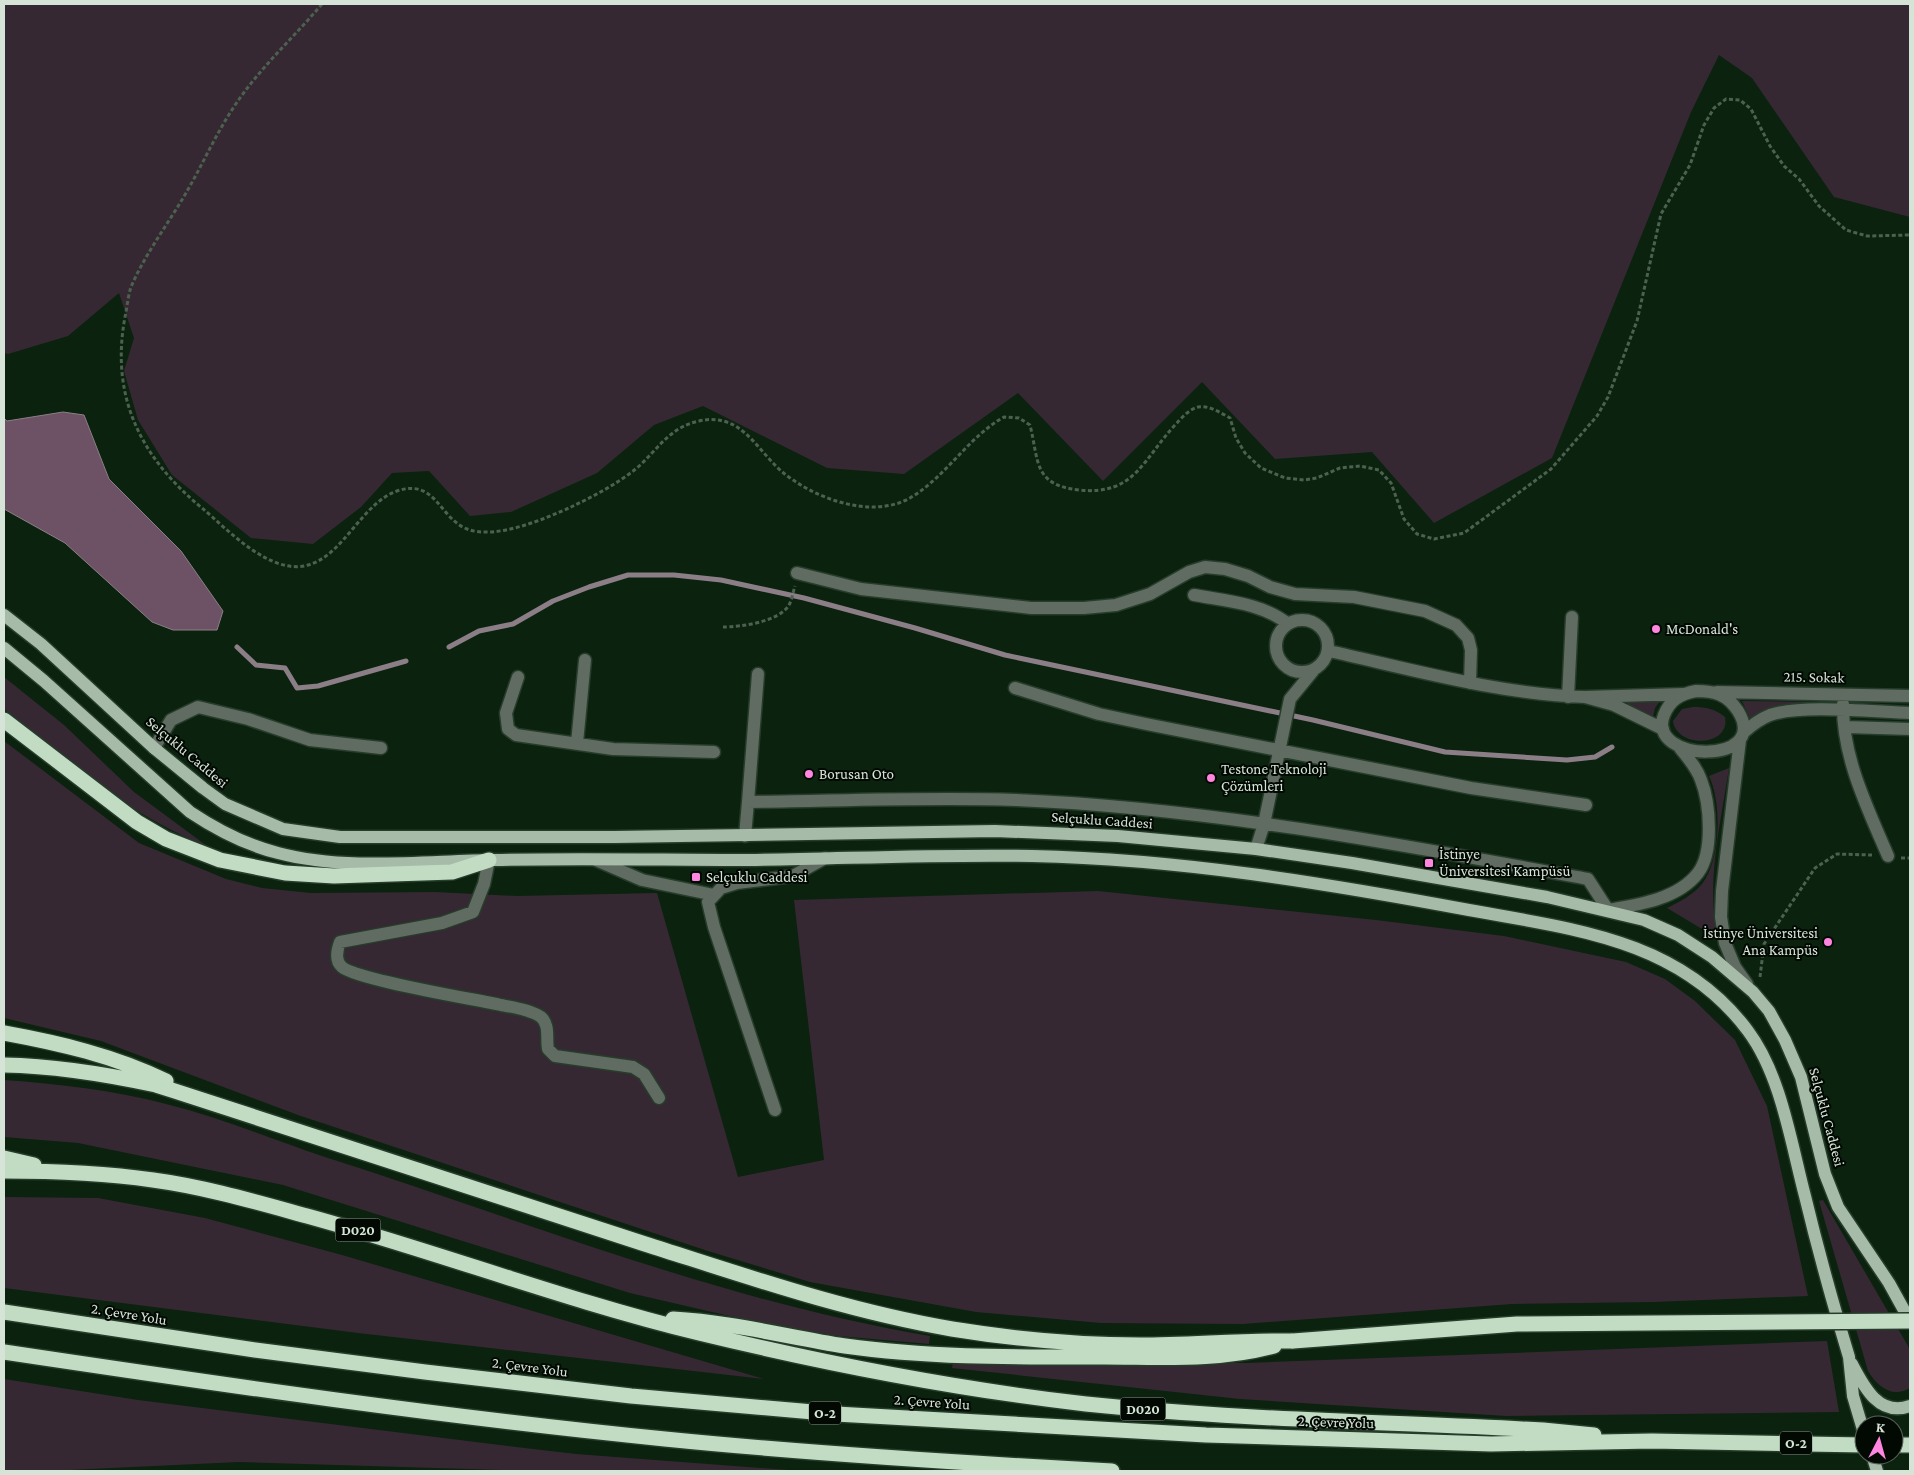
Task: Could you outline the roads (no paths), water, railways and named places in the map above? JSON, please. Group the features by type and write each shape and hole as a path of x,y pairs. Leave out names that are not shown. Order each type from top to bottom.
{"highway":[{"path":"4,720 137,822 166,839 220,860 286,873 334,876 452,872 489,860"},
{"path":"4,1033 70,1046 112,1059 158,1077 212,1103"},
{"path":"4,1065 59,1067 104,1074 156,1086 853,1309 897,1319 989,1334 1080,1343 1141,1345 1254,1340 1293,1341 1517,1324 1910,1321"},
{"path":"4,1158 68,1172"},
{"path":"4,1171 68,1172"},
{"name":"D020","path":"68,1172 157,1181 255,1202 374,1234 642,1318 872,1373 927,1383 1085,1403 1178,1412 1543,1430 1652,1441"},
{"name":"2. Çevre Yolu","path":"4,1312 256,1350 425,1372 640,1397 836,1414 1206,1436 1491,1444 1652,1441 1854,1444"},
{"path":"642,1318 721,1323 802,1339 876,1350 956,1355 1225,1356 1293,1341"},
{"path":"4,1352 306,1396 615,1434 898,1458 1112,1471"}],"main road":[{"name":"Selçuklu Caddesi","path":"4,615 41,644 154,748 225,804 283,829 315,835 340,837 745,836 995,831 1063,832 1256,849 1547,897 1644,920 1678,935 1712,957 1755,995 1769,1011 1785,1040 1801,1077 1825,1174 1838,1207 1898,1298"},
{"path":"4,648 44,681 156,784 190,812 216,829 277,853 314,860 433,862 1032,856 1159,864 1299,880 1389,895 1584,931 1646,950 1697,980 1727,1005 1752,1035 1775,1083 1848,1357 1859,1415"},
{"path":"1898,1298 1910,1313"},
{"path":"1898,1298 1910,1321"},
{"path":"1848,1357 1861,1381 1873,1397 1884,1406 1903,1409 1910,1406"}],"street":[{"path":"797,573 861,589 1031,608 1084,608 1116,605 1150,594 1189,572 1205,568 1225,569 1248,576 1270,587 1295,594 1354,597 1433,614 1456,625 1468,638 1471,650 1470,683"},
{"path":"1194,595 1263,609 1278,616 1288,624"},
{"path":"1568,697 1572,617"},
{"path":"1256,849 1264,824 1290,699 1313,671 1326,659 1329,651 1326,634 1320,627 1304,620 1288,624 1277,637 1276,646 1280,662 1295,672 1313,671"},
{"path":"1329,651 1470,683 1520,692 1585,697 1684,694 1696,691 1717,692 1729,701 1738,711 1743,721 1721,917 1725,943 1735,967 1755,995"},
{"path":"577,743 585,660"},
{"path":"745,836 758,674"},
{"path":"518,678 506,713 508,729 516,735 622,749 714,752"},
{"path":"1015,688 1098,714 1471,788 1586,805"},
{"name":"215. Sokak","path":"1717,692 1910,696"},
{"path":"1663,729 1663,719 1667,709 1684,694"},
{"path":"1844,694 1843,711 1858,784 1888,856"},
{"path":"748,802 1016,800 1174,812 1322,831 1588,879 1608,910 1640,905 1665,896 1686,884 1698,873 1703,863 1709,825 1706,797 1701,779 1680,748 1670,740 1663,729 1614,705 1585,697"},
{"path":"154,748 171,720 198,707 248,719 310,740 380,748"},
{"path":"1680,748 1712,752 1729,747 1755,723 1783,712 1910,713"},
{"path":"1846,727 1910,729"},
{"path":"775,1110 714,927 708,902 721,888 737,883 794,876 824,858"},
{"path":"489,860 484,884 473,912 442,923 340,942 337,949 338,961 342,968 369,977 513,1007 540,1016 547,1024 548,1049 555,1056 633,1068 644,1074 659,1098"},
{"path":"596,860 642,880 714,895"}],"waterway":[{"path":"449,647 479,631 513,624 553,601 589,587 628,575 674,575 721,580 804,598 1005,655 1313,720 1445,752 1567,760 1595,757 1612,747"},
{"path":"237,647 256,665 285,668 297,688 318,686 406,661"}],"place":[{"name":"McDonald's","path":"1656,629"},
{"name":"Borusan Oto","path":"809,774"},
{"name":"Testone Teknoloji Çözümleri","path":"1211,778"},
{"name":"İstinye Üniversitesi Kampüsü","path":"1429,863"},
{"name":"Selçuklu Caddesi","path":"696,877"},
{"name":"İstinye Üniversitesi Ana Kampüs","path":"1828,942"}]}
